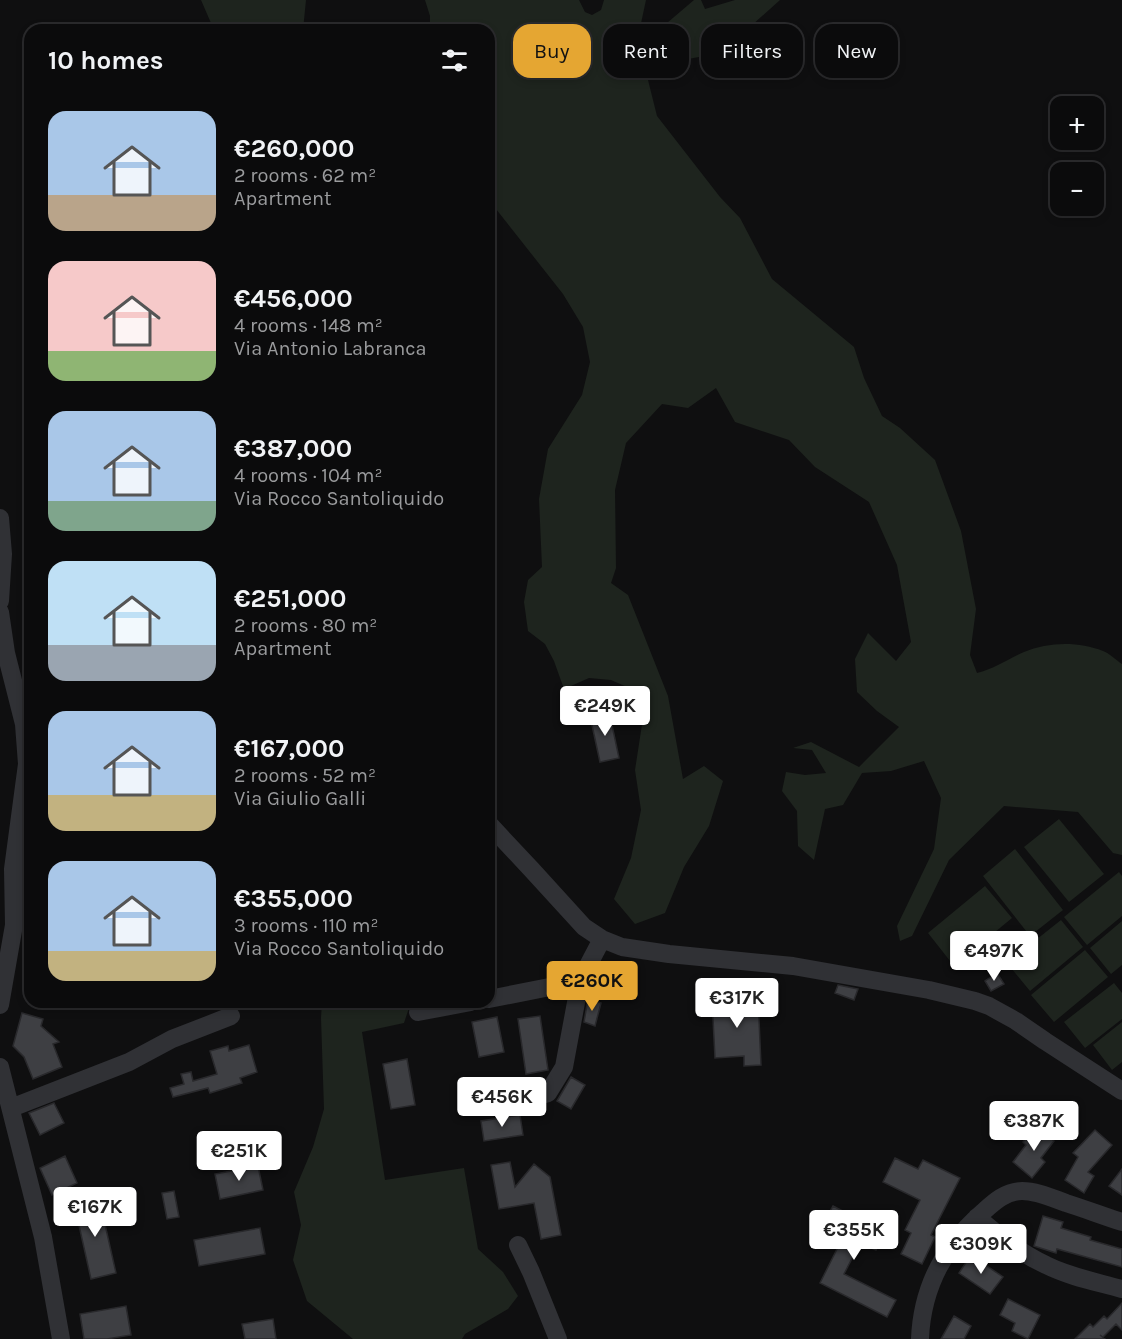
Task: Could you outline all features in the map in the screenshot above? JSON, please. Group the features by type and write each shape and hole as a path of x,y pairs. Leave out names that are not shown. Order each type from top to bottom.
{"street":[{"path":"0,518 3,554 0,601"},
{"path":"0,612 6,653 24,724"},
{"path":"0,1005 14,925 13,869 24,786"},
{"path":"495,830 584,927 602,939 622,947 793,966 975,1000 1016,1021 1122,1091"},
{"path":"514,1103 548,1093 564,1066 580,981 602,939"},
{"path":"495,998 580,981"},
{"path":"418,1012 439,1008"},
{"path":"11,1108 129,1062 172,1039 231,1016"},
{"path":"0,1067 43,1237 61,1339"},
{"path":"920,1339 924,1306 935,1271 948,1250 976,1217 1001,1197 1011,1192 1023,1191 1052,1198 1122,1222"},
{"path":"976,1217 1009,1244 1047,1266 1122,1289"},
{"path":"518,1245 558,1339"}],"shaded area":[{"path":"201,0 306,0 304,24 211,24"},
{"path":"425,0 579,0 585,12 592,15 601,10 604,0 646,0 641,24 603,24 603,78 648,78 657,116 720,197 740,218 772,279 854,347 864,378 882,416 900,428 935,460 961,531 976,609 970,655 977,673 1024,652 1043,646 1063,644 1103,651 1122,664 1122,855 1113,853 1078,812 1004,806 949,860 912,936 900,941 897,926 934,849 941,798 924,761 891,771 862,773 843,805 825,809 814,860 798,846 797,811 782,791 786,772 805,775 826,773 812,750 793,748 811,742 859,767 899,727 857,692 855,659 868,633 896,661 911,642 897,565 869,502 815,467 789,440 735,422 716,388 688,408 662,404 626,443 615,490 616,568 611,583 628,595 668,696 683,779 704,766 723,781 709,826 684,867 665,913 635,924 614,899 631,858 641,810 635,770 643,718 639,698 627,687 611,680 589,678 564,689 545,644 528,631 524,602 528,580 542,567 539,499 548,449 582,395 590,362 583,327 563,294 495,208 495,24 430,24"},
{"path":"694,0 701,0 705,9 735,0 780,0 753,24 701,24 701,57 689,59 689,24 666,24"},
{"path":"1059,819 1104,874 1069,902 1024,847"},
{"path":"1015,849 1063,910 1030,936 983,876"},
{"path":"1119,872 1122,876 1122,916 1087,945 1064,917"},
{"path":"985,886 1012,918 954,966 928,933"},
{"path":"1061,920 1083,947 1030,991 1007,963"},
{"path":"1122,921 1122,965 1111,974 1090,948"},
{"path":"1085,950 1108,977 1054,1022 1031,995"},
{"path":"1114,983 1122,993 1122,1019 1085,1048 1064,1022"},
{"path":"322,1008 409,1008 404,1023 362,1032 385,1180 464,1168 478,1249 503,1272 518,1296 508,1309 465,1334 462,1339 353,1339 307,1301 293,1260 301,1225 294,1192 313,1147 324,1109"},
{"path":"1122,1022 1122,1062 1112,1070 1093,1045"}],"building":[{"path":"609,711 619,758 600,762 590,716"},
{"path":"997,973 1004,984 991,991 985,981"},
{"path":"838,985 858,989 854,1000 835,993"},
{"path":"758,997 761,1065 744,1066 744,1056 715,1058 712,999"},
{"path":"588,999 601,1003 595,1026 584,1022"},
{"path":"22,1013 43,1019 41,1026 59,1042 53,1044 62,1067 33,1079 24,1057 13,1046"},
{"path":"540,1016 548,1070 526,1074 518,1019"},
{"path":"497,1017 504,1052 479,1057 472,1022"},
{"path":"249,1045 257,1072 240,1078 242,1083 210,1093 208,1088 173,1097 170,1088 184,1084 181,1074 191,1072 193,1081 217,1074 210,1051 228,1046 229,1051"},
{"path":"407,1059 415,1105 391,1109 383,1064"},
{"path":"571,1077 585,1085 571,1109 557,1101"},
{"path":"54,1103 64,1123 40,1135 29,1113"},
{"path":"520,1115 523,1135 484,1141 481,1121"},
{"path":"1036,1126 1054,1141 1041,1158 1045,1162 1032,1178 1013,1162 1026,1145 1023,1142"},
{"path":"1095,1130 1112,1145 1088,1172 1094,1176 1084,1193 1065,1180 1078,1157 1073,1153"},
{"path":"65,1156 77,1183 52,1195 40,1168"},
{"path":"895,1158 918,1169 923,1160 960,1178 931,1235 935,1237 922,1264 901,1254 911,1233 905,1230 920,1200 883,1182"},
{"path":"510,1162 515,1187 534,1164 550,1177 561,1235 541,1239 534,1203 499,1209 491,1165"},
{"path":"258,1166 263,1190 220,1199 215,1174"},
{"path":"1122,1169 1122,1195 1109,1186"},
{"path":"174,1191 179,1217 167,1219 162,1193"},
{"path":"99,1198 116,1273 91,1279 74,1203"},
{"path":"833,1206 885,1233 876,1250 860,1243 844,1274 896,1300 887,1317 820,1283 844,1235 823,1224"},
{"path":"1043,1216 1063,1222 1061,1228 1091,1237 1090,1240 1122,1249 1122,1267 1057,1249 1056,1253 1034,1246"},
{"path":"260,1228 265,1254 199,1266 194,1240"},
{"path":"971,1255 1003,1277 990,1294 959,1273"},
{"path":"1008,1299 1040,1315 1028,1339 1012,1331 1015,1323 1000,1315"},
{"path":"1122,1303 1122,1330 1116,1324 1103,1337 1100,1335 1105,1339 1075,1339 1090,1324 1093,1327 1104,1316 1107,1319"},
{"path":"126,1306 131,1335 107,1339 84,1339 80,1314"},
{"path":"954,1316 971,1326 964,1339 941,1339"},
{"path":"273,1319 276,1339 245,1339 242,1324"}]}
